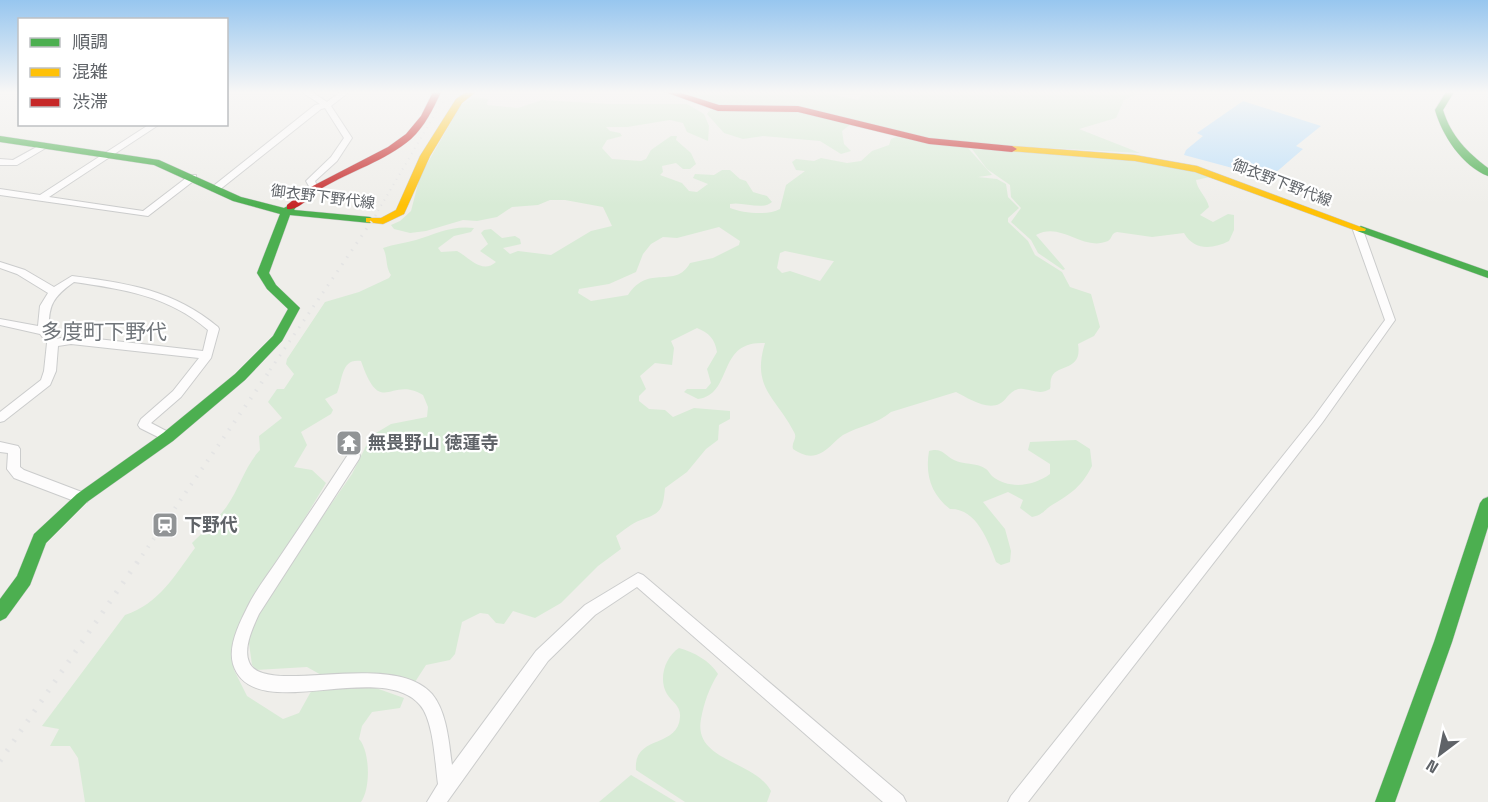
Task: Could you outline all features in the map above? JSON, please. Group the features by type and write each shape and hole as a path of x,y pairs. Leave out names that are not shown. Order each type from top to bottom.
{"main road":[{"path":"0,613 24,580 40,539 82,498 168,437 252,365 278,338 294,308 270,287 263,273 286,212 313,186 372,161 400,146 417,129"},
{"name":"御衣野下野代線","path":"0,139 156,162 237,199 286,212 372,222 393,218 400,212 414,177 442,129"},
{"name":"御衣野下野代線","path":"878,129 946,143 1152,159 1197,169 1358,230 1488,275"},
{"path":"1444,129 1453,142 1488,173"},
{"path":"1385,802 1443,642 1488,503"}],"street":[{"path":"40,200 148,129"},
{"path":"214,189 290,129"},
{"path":"313,186 310,182 334,159 348,138 343,129"},
{"path":"0,162 14,163 45,146"},
{"path":"2,195 145,214 193,177"},
{"path":"1017,802 1318,420 1390,320 1358,230"},
{"path":"0,265 21,272 54,292"},
{"path":"0,418 46,382 50,371 53,343 44,331 42,312 54,292 72,279 139,289 172,300 201,316 214,329 207,355 177,394 145,422 144,425 168,437"},
{"path":"0,322 44,331"},
{"path":"53,343 71,340 207,355"},
{"path":"0,447 14,449 14,469 19,474 82,498"},
{"path":"354,456 253,610 240,653 242,667 250,677 266,684 341,680 386,682 409,689 426,698 434,714 447,786"},
{"path":"436,802 542,656 590,610 638,579 897,802"}],"green space":[{"path":"447,129 608,129 620,133 622,136 607,140 602,148 612,159 641,161 646,159 651,150 671,136 677,136 676,140 691,153 696,164 690,169 683,169 676,163 662,166 663,172 660,175 682,183 689,191 697,192 708,184 693,178 695,174 714,175 722,170 730,170 746,181 753,192 767,196 772,202 763,206 730,204 730,208 769,213 780,209 786,185 805,171 796,170 792,162 796,159 814,161 821,158 847,163 861,161 872,151 889,145 891,139 896,137 968,148 992,175 978,177 997,179 1006,184 1008,197 1019,208 1008,218 1008,222 1028,241 1035,255 1062,272 1070,287 1091,294 1100,327 1094,336 1078,344 1078,353 1073,364 1054,374 1050,389 1046,391 1018,389 1002,403 989,406 956,392 891,412 843,435 820,454 813,456 804,455 793,449 794,432 763,382 761,358 765,343 750,344 739,350 732,358 717,388 709,395 698,399 684,392 687,389 706,389 711,383 707,369 717,352 715,343 708,334 697,328 671,341 674,348 672,365 655,363 640,376 646,389 639,396 639,401 649,409 665,410 673,417 694,408 730,411 730,419 719,425 718,440 706,449 687,472 665,488 660,510 634,523 616,536 621,549 598,566 561,603 535,618 513,611 504,624 496,623 488,614 480,613 462,622 455,654 450,660 426,665 415,682 323,676 307,667 256,670 252,665 248,636 259,608 352,474 371,436 391,424 427,417 428,407 423,395 402,389 381,392 374,388 361,361 354,361 346,366 337,393 325,399 333,410 331,414 301,432 307,445 294,467 312,470 326,483 247,614 233,656 234,670 247,696 283,719 299,713 314,686 373,687 404,698 400,708 372,712 362,726 359,739 365,752 368,779 361,802 85,802 78,758 70,746 50,746 59,729 42,726 125,615 147,604 165,588 195,548 192,543 227,506 250,463 260,450 259,436 282,418 268,402 277,389 284,389 294,374 286,364 287,359 325,302 359,292 389,278 391,275 383,248 391,245 444,231 474,228 471,232 454,236 438,248 441,252 457,251 476,264 486,267 496,262 480,251 488,244 481,233 484,230 491,229 502,238 515,236 520,239 521,244 503,248 510,254 518,251 551,255 591,231 612,226 603,207 565,200 550,200 538,205 512,207 497,217 477,221 463,220 426,231 410,233 394,229 391,225 400,221 411,211 420,176","holes":["719,227 740,241 739,245 713,258 690,263 684,271 677,275 644,280 628,295 591,301 578,293 579,289 609,284 636,272 643,254 651,244 663,237 677,238","785,251 833,261 820,281 790,271 782,273 777,268 780,253"]},
{"path":"686,129 709,129 708,141"},
{"path":"721,129 844,129 842,131 844,144 851,151 841,154 820,141 763,136 743,139 724,133"},
{"path":"892,129 1080,129 1140,153 958,143"},
{"path":"972,149 1123,158 1152,162 1210,177 1196,180 1209,207 1200,215 1213,222 1228,214 1234,215 1234,230 1229,241 1210,247 1198,246 1184,233 1152,237 1117,232 1108,241 1099,243 1089,243 1055,232 1036,235 1062,265 1065,269 1063,270 1038,253 1031,240 1011,222 1021,208 1011,197 1010,185 987,169"},
{"path":"1076,440 1090,449 1092,466 1075,489 1041,514 1032,517 1020,508 1023,500 1008,492 983,502 1005,529 1011,551 1010,562 1001,565 996,562 980,527 967,514 950,509 943,503 934,490 929,476 929,451 933,450 940,451 958,462 982,467 992,476 1006,483 1029,484 1050,474 1050,464 1028,450 1030,442"},
{"path":"679,648 701,658 718,674 707,696 701,719 701,733 706,744 715,752 763,781 771,791 767,802 685,802 636,770 637,759 641,751 672,734 677,727 680,717 679,710 664,688 663,675 670,657"},
{"path":"631,775 676,802 599,802"}],"water":[{"path":"1202,129 1317,129 1296,146 1303,149 1266,181 1251,173 1184,155 1186,150 1203,136 1197,133"}],"railway":[{"path":"375,216 426,129"},
{"path":"270,370 376,215"},
{"path":"137,563 271,369"},
{"path":"0,761 138,561"}],"traffic: fast":[{"path":"1446,129 1464,153 1488,173"},
{"path":"0,139 156,162 237,199 286,212 370,220"},
{"path":"0,613 24,580 40,539 82,498 168,437 240,377 278,338 294,308 271,287 263,273 286,212 291,207"},
{"path":"1361,229 1488,275"},
{"path":"1385,802 1443,642 1488,503"}],"traffic: slow":[{"path":"370,220 383,221 400,212 425,156 441,129"},
{"path":"1012,149 1135,158 1197,169 1361,229"}],"traffic: jam":[{"path":"291,207 310,191 392,149 414,129"},
{"path":"882,129 929,141 1012,149"}],"place":[{"name":"無畏野山 徳蓮寺","path":"349,443"},
{"name":"下野代","path":"165,525"}],"district":[{"name":"多度町下野代","path":"104,332"}]}
